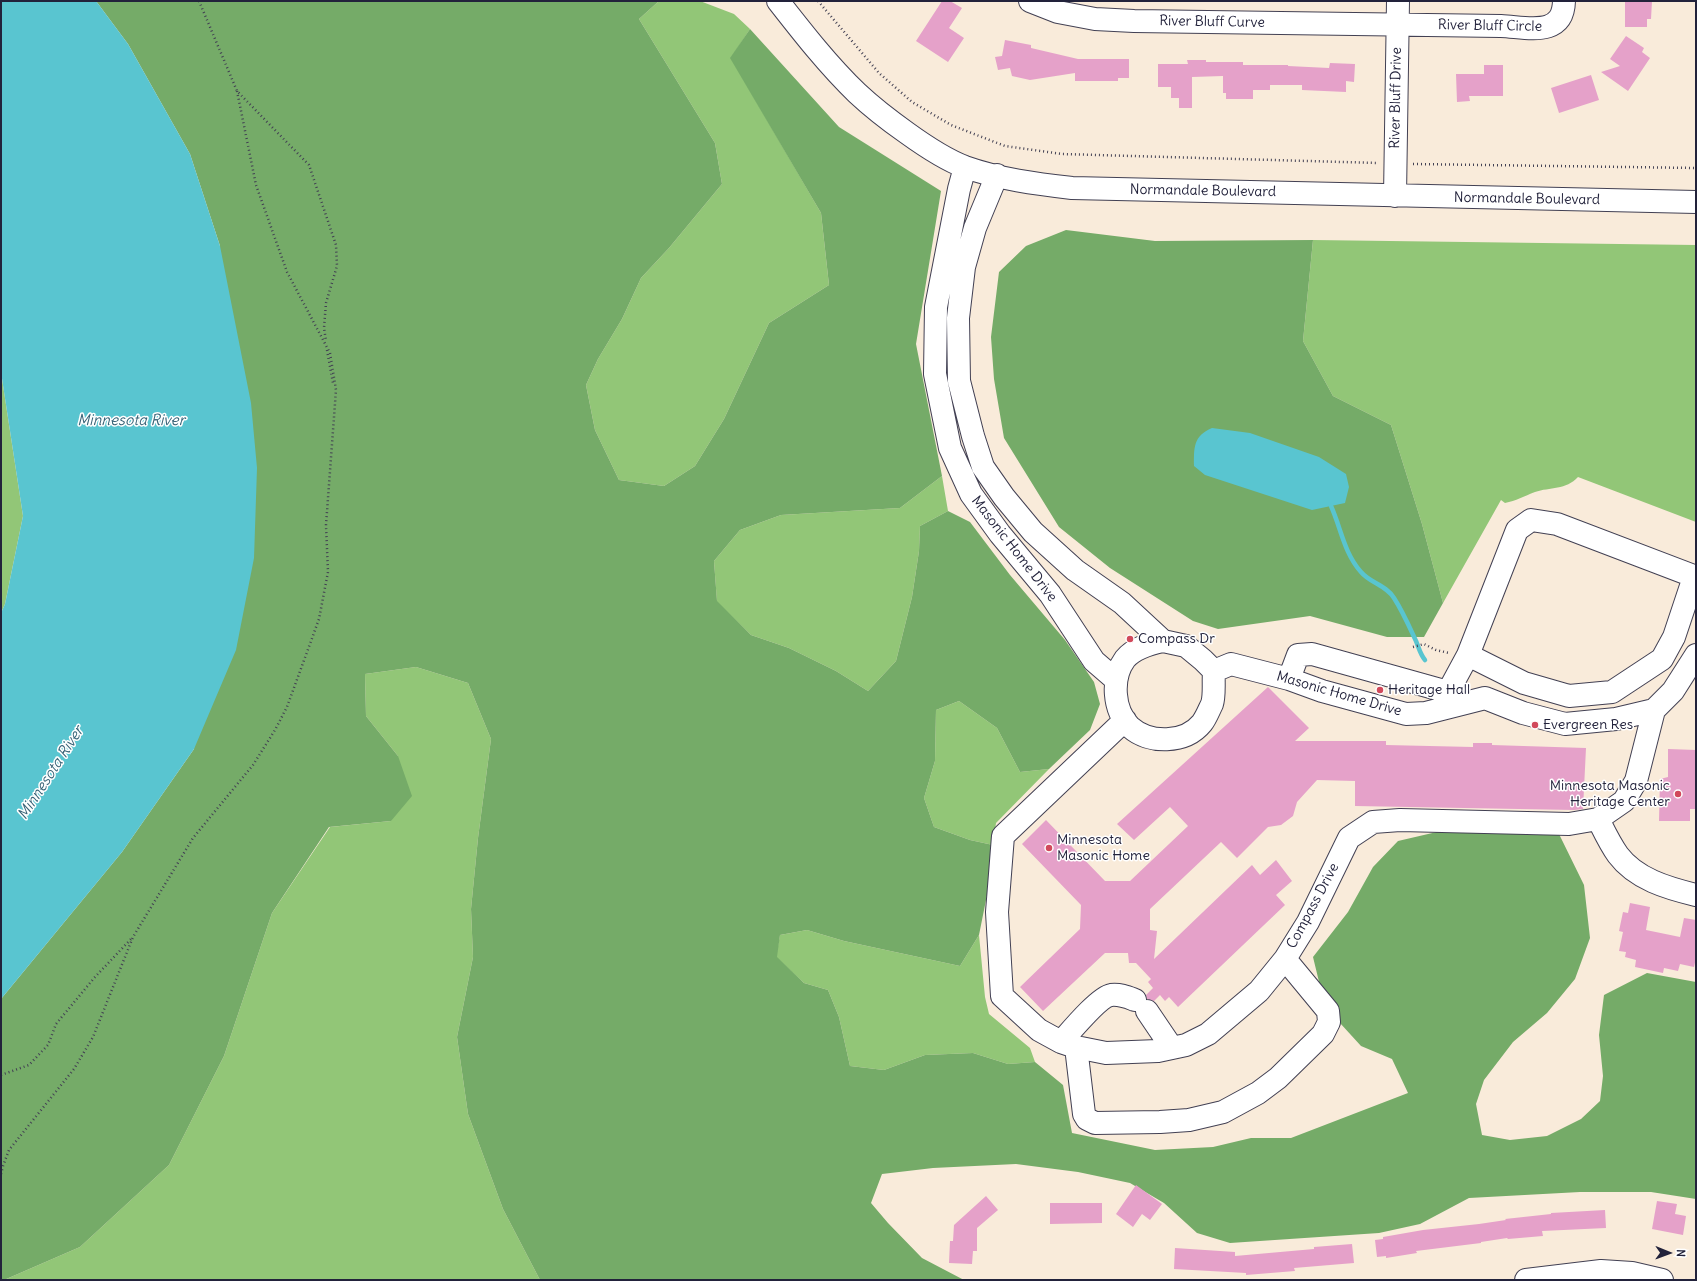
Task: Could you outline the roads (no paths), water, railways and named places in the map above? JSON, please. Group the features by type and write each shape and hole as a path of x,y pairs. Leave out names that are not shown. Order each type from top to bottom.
{"street":[{"name":"Normandale Boulevard","path":"778,1 814,46 858,94 889,120 945,158 965,167 1029,183 1072,188 1696,202"},
{"name":"River Bluff Curve","path":"1030,1 1058,12 1095,19 1134,21 1398,25"},
{"name":"River Bluff Drive","path":"1395,196 1398,1"},
{"name":"River Bluff Circle","path":"1398,25 1550,27 1564,12 1564,1"},
{"name":"Masonic Home Drive","path":"965,167 959,189 936,307 935,374 950,448 975,500 1000,534 1050,594 1094,661 1116,680"},
{"name":"Masonic Home Drive","path":"997,175 975,228 964,267 958,318 959,381 973,436 983,467 1004,497 1033,532 1074,570 1122,603 1163,641"},
{"path":"1289,679 1298,655 1312,654 1448,699 1468,655 1516,530 1531,520 1557,524 1695,577 1674,637 1662,659 1612,692 1569,696 1524,683 1468,655"},
{"path":"1163,641 1186,646 1214,671 1213,703 1201,724 1186,735 1162,740 1141,735 1129,726 1117,706 1116,680 1126,659 1143,645 1163,641"},
{"path":"1654,710 1673,691 1696,655"},
{"name":"Masonic Home Drive","path":"1214,671 1231,664 1289,679 1322,691 1406,714 1426,713 1448,699 1485,698 1524,713 1565,724 1616,718 1654,710"},
{"name":"Compass Drive","path":"1125,720 1003,836 997,912 1002,996 1039,1030 1068,1044 1106,1053 1158,1051 1186,1045 1208,1034 1259,992 1285,959 1308,922 1349,838 1374,822 1400,820 1569,824 1598,820 1624,801 1636,781 1654,710"},
{"path":"1598,820 1617,854 1632,870 1662,885 1696,895"},
{"path":"1172,1048 1141,1006 1124,996 1110,995 1101,1000 1068,1044 1084,1114 1087,1119 1095,1122 1160,1122 1189,1120 1223,1112 1258,1093 1278,1078 1323,1034 1329,1022 1328,1011 1285,959"},
{"path":"1526,1280 1602,1271 1632,1273 1662,1280"}],"water":[{"name":"Minnesota River","path":"1,1 96,1 128,44 190,154 220,246 251,403 257,468 254,558 236,650 194,749 122,852 1,999 1,613 5,604 23,516 1,372"},
{"path":"1212,428 1250,433 1319,457 1346,474 1349,487 1345,503 1312,510 1205,475 1194,466 1194,454 1198,439 1206,431"}],"waterway":[{"path":"1331,506 1347,549 1355,565 1365,576 1387,590 1394,598 1406,619 1425,660"}],"place":[{"name":"Compass Dr","path":"1130,639"},
{"name":"Heritage Hall","path":"1380,690"},
{"name":"Evergreen Res","path":"1535,725"},
{"name":"Minnesota Masonic Heritage Center","path":"1678,794"},
{"name":"Minnesota Masonic Home","path":"1049,848"}]}
